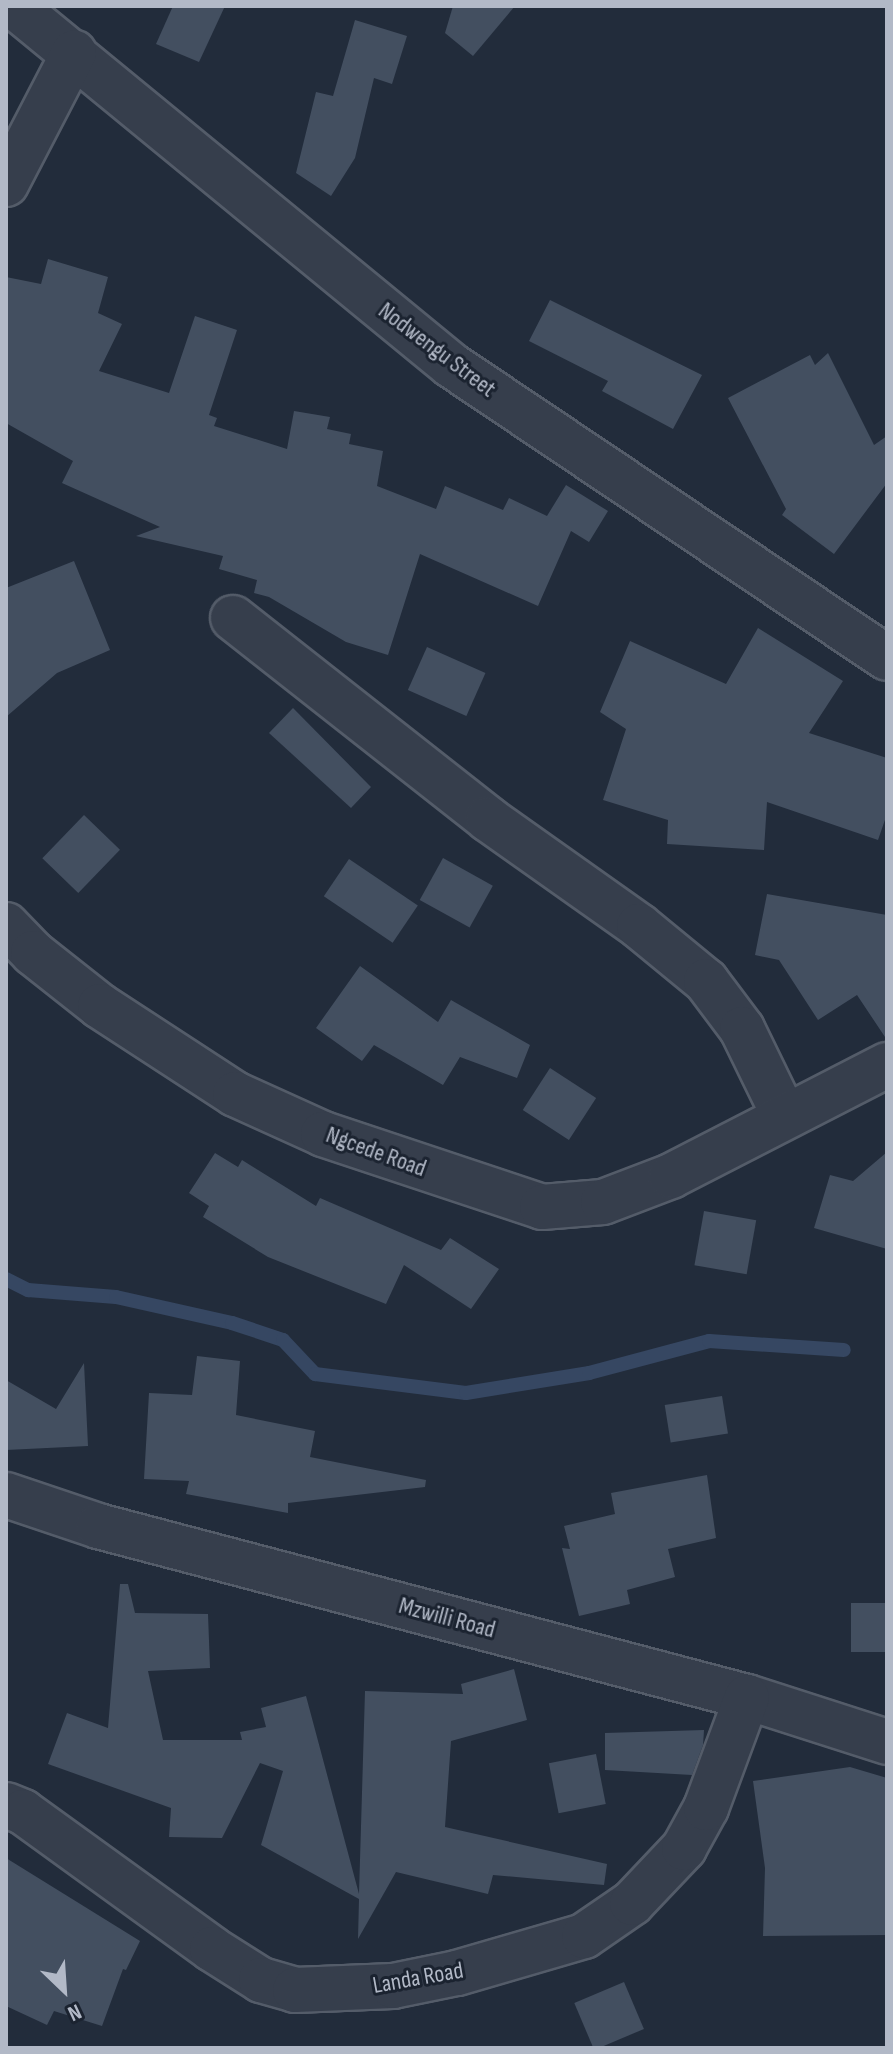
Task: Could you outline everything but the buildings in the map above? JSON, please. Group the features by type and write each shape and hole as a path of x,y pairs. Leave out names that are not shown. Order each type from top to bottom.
{"street":[{"name":"Nodwengu Street","path":"14,6 451,365 887,658"},
{"path":"6,184 74,53"},
{"path":"233,618 488,819 639,926 706,981 742,1029 784,1115"},
{"name":"Ngcede Road","path":"6,925 33,953 100,1006 235,1094 323,1134 542,1207 603,1202 671,1176 784,1115 887,1065"},
{"name":"Mzwilli Road","path":"6,1495 98,1526 747,1697 887,1742"},
{"name":"Landa Road","path":"6,1805 23,1812 212,1949 261,1980 295,1990 393,1986 457,1973 584,1936 632,1903 684,1848 706,1808 747,1697"}],"waterway":[{"path":"6,1279 28,1290 116,1297 232,1323 283,1340 315,1374 466,1393 589,1373 709,1341 844,1350"}]}
